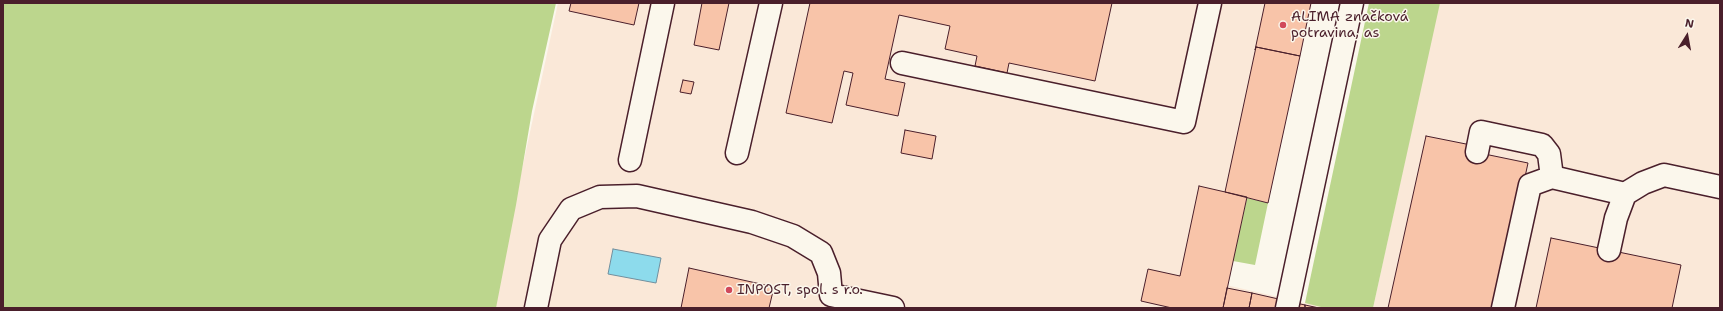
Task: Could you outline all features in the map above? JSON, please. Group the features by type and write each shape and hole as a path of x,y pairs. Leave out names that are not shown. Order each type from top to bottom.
{"lane":[{"path":"630,160 664,3"},
{"path":"737,153 771,3"},
{"path":"902,63 1184,122 1210,3"},
{"path":"1287,308 1352,3"},
{"path":"1477,152 1481,132 1542,145 1549,154 1552,178"},
{"path":"1609,250 1616,218 1625,194 1643,183 1664,175 1720,187"},
{"path":"1503,308 1530,185 1552,178 1625,194"},
{"path":"536,308 550,240 571,209 600,197 637,196 752,222 793,236 821,253 829,273 831,295 893,308"}],"shaded area":[{"path":"558,3 1312,3 1268,201 1245,197 1226,285 1305,303 1307,296 1358,308 494,308 514,206"},
{"path":"1439,3 1720,3 1720,308 1373,308"}],"green space":[{"path":"3,3 556,3 532,111 496,308 3,308"},
{"path":"1369,3 1440,3 1373,308 1325,308 1305,303"},
{"path":"1247,198 1268,203 1255,265 1233,261"}],"water":[{"path":"613,249 661,258 656,283 608,274"}],"building":[{"path":"571,3 639,3 634,25 569,11"},
{"path":"702,3 729,3 719,50 694,45"},
{"path":"810,3 1112,3 1095,81 1009,63 1007,73 975,66 977,56 945,49 950,26 899,15 885,79 905,83 898,116 846,105 853,73 844,71 832,123 786,113"},
{"name":"ALIMA značková potravina, as","path":"1265,3 1311,3 1300,56 1256,47 1255,50"},
{"path":"1256,47 1300,56 1268,203 1225,192"},
{"path":"683,80 694,82 691,94 680,92"},
{"path":"905,130 936,136 932,159 901,153"},
{"path":"1426,136 1471,145 1470,151 1528,163 1497,308 1388,308"},
{"path":"1199,186 1247,197 1223,308 1172,308 1141,301 1148,269 1180,276"},
{"path":"1551,238 1681,265 1672,308 1536,308"},
{"name":"INPOST, spol. s r.o.","path":"689,268 774,287 769,308 681,308"},
{"path":"1227,288 1252,293 1249,308 1223,308"},
{"path":"1252,293 1305,305 1305,308 1249,308"},
{"path":"1305,305 1319,308 1305,308"}],"place":[{"name":"ALIMA značková potravina, as","path":"1283,25"},
{"name":"INPOST, spol. s r.o.","path":"729,290"}]}
